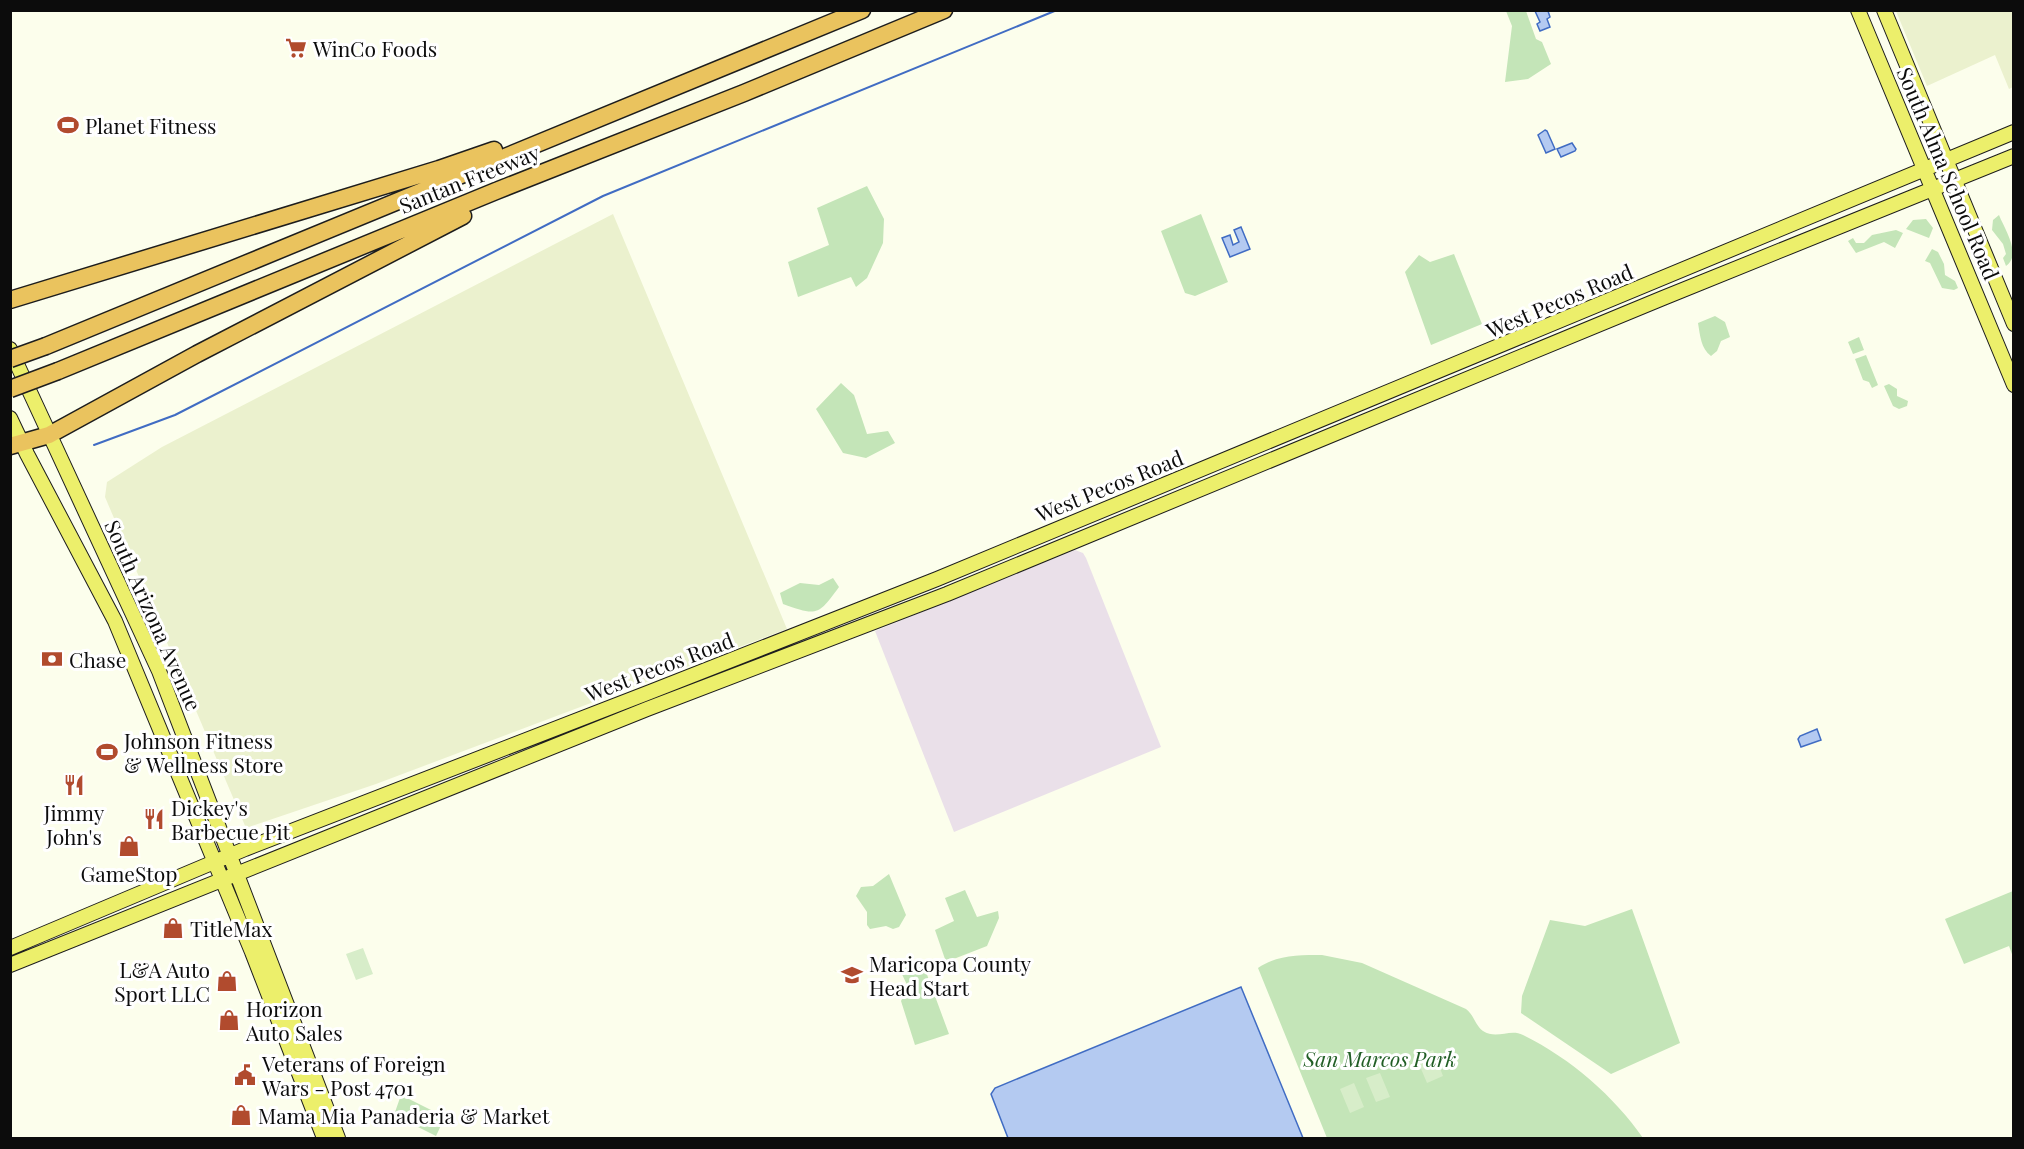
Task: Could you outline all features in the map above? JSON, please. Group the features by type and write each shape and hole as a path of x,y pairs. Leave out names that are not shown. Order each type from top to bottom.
{"highway":[{"name":"Santan Freeway","path":"10,359 862,10"},
{"name":"Santan Freeway","path":"10,389 755,89 944,10"},
{"path":"10,300 439,169 556,128 603,116"},
{"path":"16,444 49,435 206,349 427,234 585,156"}],"main road":[{"name":"South Alma School Road","path":"1858,10 2013,385"},
{"name":"South Alma School Road","path":"1884,10 2013,324"},
{"name":"West Pecos Road","path":"10,948 230,855 871,606 1529,335 2013,132"},
{"name":"West Pecos Road","path":"11,963 647,709 947,594 2013,156"},
{"name":"South Arizona Avenue","path":"10,349 149,649 238,874 338,1138"},
{"name":"South Arizona Avenue","path":"10,418 16,444 115,621 223,880 324,1138"},
{"path":"826,641 830,631 863,616 871,606"}],"shaded area":[{"path":"1075,550 1083,553 1086,558 1161,747 954,832 875,631"}],"green space":[{"path":"1506,11 1526,11 1536,39 1542,42 1551,64 1528,79 1505,82 1512,26"},
{"path":"1896,11 2013,11 2013,87 2009,89 1995,55 1927,86"},
{"path":"867,186 884,219 883,243 867,278 856,287 851,277 798,297 788,262 829,245 817,208"},
{"path":"613,214 787,629 376,784 246,828 105,497 107,482 162,447"},
{"path":"1201,214 1228,282 1195,296 1185,293 1161,231"},
{"path":"1999,215 2012,249 2011,261 2006,266 2003,258 2006,254 2003,244 1992,230 1993,220"},
{"path":"1926,219 1933,228 1929,238 1906,229 1913,220"},
{"path":"1896,230 1903,233 1895,248 1884,242 1856,253 1848,241 1853,238 1856,243 1864,243 1872,235"},
{"path":"1932,249 1938,252 1944,264 1945,275 1955,281 1958,288 1954,290 1942,288 1930,263 1925,261"},
{"path":"1454,254 1482,324 1431,345 1405,272 1419,255 1430,262"},
{"path":"1715,316 1725,322 1730,337 1721,341 1717,351 1711,356 1703,346 1698,323"},
{"path":"1859,337 1864,350 1853,354 1848,342"},
{"path":"1866,355 1878,385 1872,388 1869,382 1863,380 1855,359"},
{"path":"841,383 854,395 867,434 888,431 895,443 866,458 843,453 816,409"},
{"path":"1889,384 1897,389 1897,396 1908,401 1907,406 1899,409 1893,406 1884,386"},
{"path":"833,578 839,587 826,604 816,611 810,612 783,604 780,593 800,583 819,585"},
{"path":"889,874 906,915 899,927 893,929 886,926 870,929 867,925 867,912 856,896 861,887 873,886"},
{"path":"965,890 977,917 998,911 999,918 987,946 946,962 935,930 954,921 945,898"},
{"path":"2013,891 2013,957 2009,946 1964,964 1945,919"},
{"path":"1632,909 1680,1043 1611,1074 1521,1013 1522,996 1550,920 1585,926"},
{"path":"363,948 373,974 356,980 346,954"},
{"name":"San Marcos Park","path":"1322,955 1362,963 1466,1009 1483,1031 1493,1034 1518,1033 1540,1044 1590,1079 1619,1107 1643,1138 1327,1138 1258,968 1280,958"},
{"path":"922,961 949,1034 915,1045 901,1001 908,987 900,970"},
{"path":"1433,1050 1443,1076 1427,1083 1416,1057"},
{"path":"1380,1073 1390,1097 1376,1102 1366,1078"},
{"path":"1354,1083 1364,1107 1350,1113 1340,1089"},
{"path":"401,1095 445,1117 436,1136 394,1115"}],"water":[{"path":"1535,11 1548,11 1550,17 1547,19 1550,27 1540,31 1537,24 1540,22"},
{"path":"1545,130 1555,149 1546,153 1538,135"},
{"path":"1572,143 1575,151 1561,157 1557,149"},
{"path":"1241,227 1250,249 1230,257 1222,238 1230,235 1233,245 1239,242 1234,230"},
{"path":"1817,729 1821,740 1801,747 1798,739 1800,736"},
{"path":"1241,987 1303,1138 1008,1138 991,1094 995,1088"}],"waterway":[{"path":"94,445 175,415 603,196 1057,10"}],"place":[{"name":"WinCo Foods","path":"296,48"},
{"name":"Planet Fitness","path":"68,125"},
{"name":"Chase","path":"52,659"},
{"name":"Johnson Fitness & Wellness Store","path":"107,752"},
{"name":"Jimmy John's","path":"74,785"},
{"name":"Dickey's Barbecue Pit","path":"154,819"},
{"name":"GameStop","path":"129,846"},
{"name":"TitleMax","path":"173,928"},
{"name":"Maricopa County Head Start","path":"852,975"},
{"name":"L&A Auto Sport LLC","path":"227,981"},
{"name":"Horizon Auto Sales","path":"229,1020"},
{"name":"Veterans of Foreign Wars - Post 4701","path":"245,1075"},
{"name":"Mama Mia Panaderia & Market","path":"241,1115"}]}
